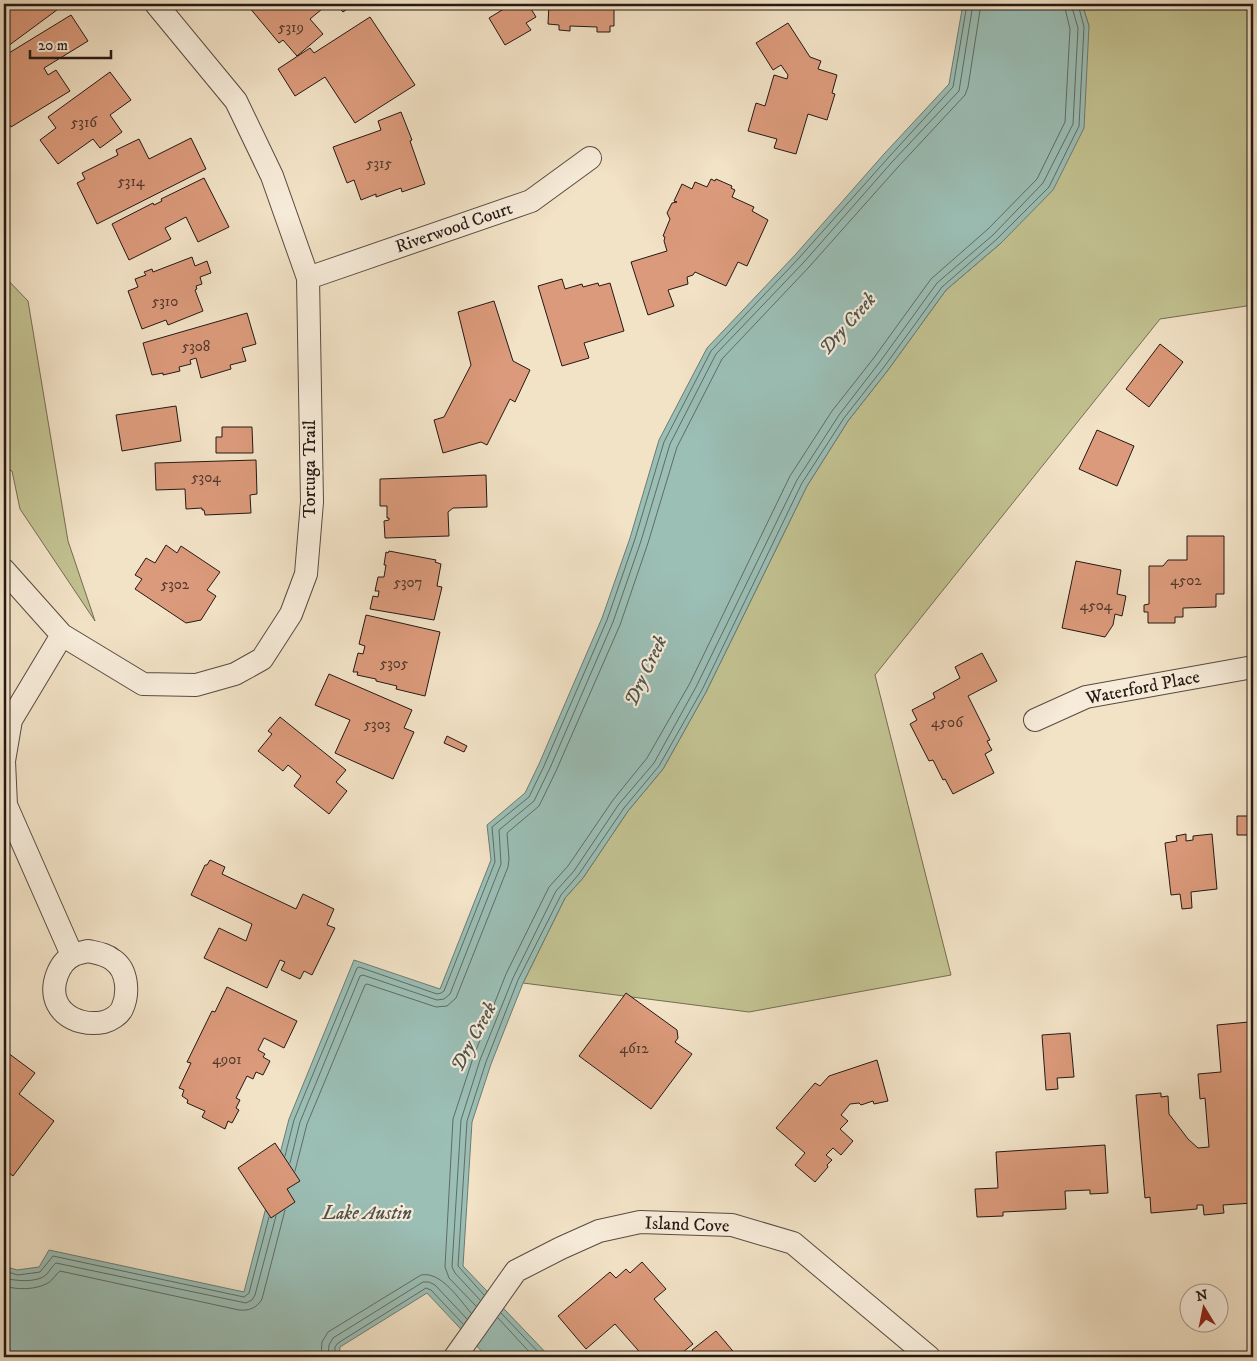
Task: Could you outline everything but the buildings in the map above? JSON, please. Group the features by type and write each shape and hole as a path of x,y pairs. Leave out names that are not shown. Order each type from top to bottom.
{"street":[{"name":"Tortuga Trail","path":"4,570 62,635 143,684 196,685 235,674 262,659 291,614 306,574 312,502 308,278 272,176 236,101 156,4"},
{"name":"Riverwood Court","path":"308,278 532,201 590,158"},
{"path":"62,635 11,720 4,761 6,805 72,955"},
{"name":"Waterford Place","path":"1035,720 1086,697 1253,667"},
{"name":"Island Cove","path":"455,1357 516,1271 599,1231 640,1222 732,1225 793,1243 930,1357"}],"shaded area":[{"path":"1082,4 1253,4 1253,305 1160,319 875,675 951,975 749,1012 523,983 565,898 583,878 628,811 663,769 706,692 807,486 848,421 946,290 1001,243 1089,26"},
{"path":"4,276 28,301 68,541 95,621 20,509 12,471 4,468"}],"water":[{"name":"Lake Austin","path":"963,4 1082,4 1089,26 1084,128 1053,190 1001,243 946,290 848,421 807,486 706,692 663,769 628,811 583,878 565,898 523,983 491,1064 472,1122 463,1266 550,1357 487,1357 427,1293 340,1347 339,1357 4,1357 4,1266 17,1270 39,1267 49,1250 244,1292 289,1119 354,960 440,989 491,860 487,825 525,793 539,764 602,618 630,538 659,440 707,348 796,254 949,84"}],"water label":[{"name":"Dry Creek","path":"848,324"},
{"name":"Dry Creek","path":"646,671"},
{"name":"Dry Creek","path":"474,1037"}]}
